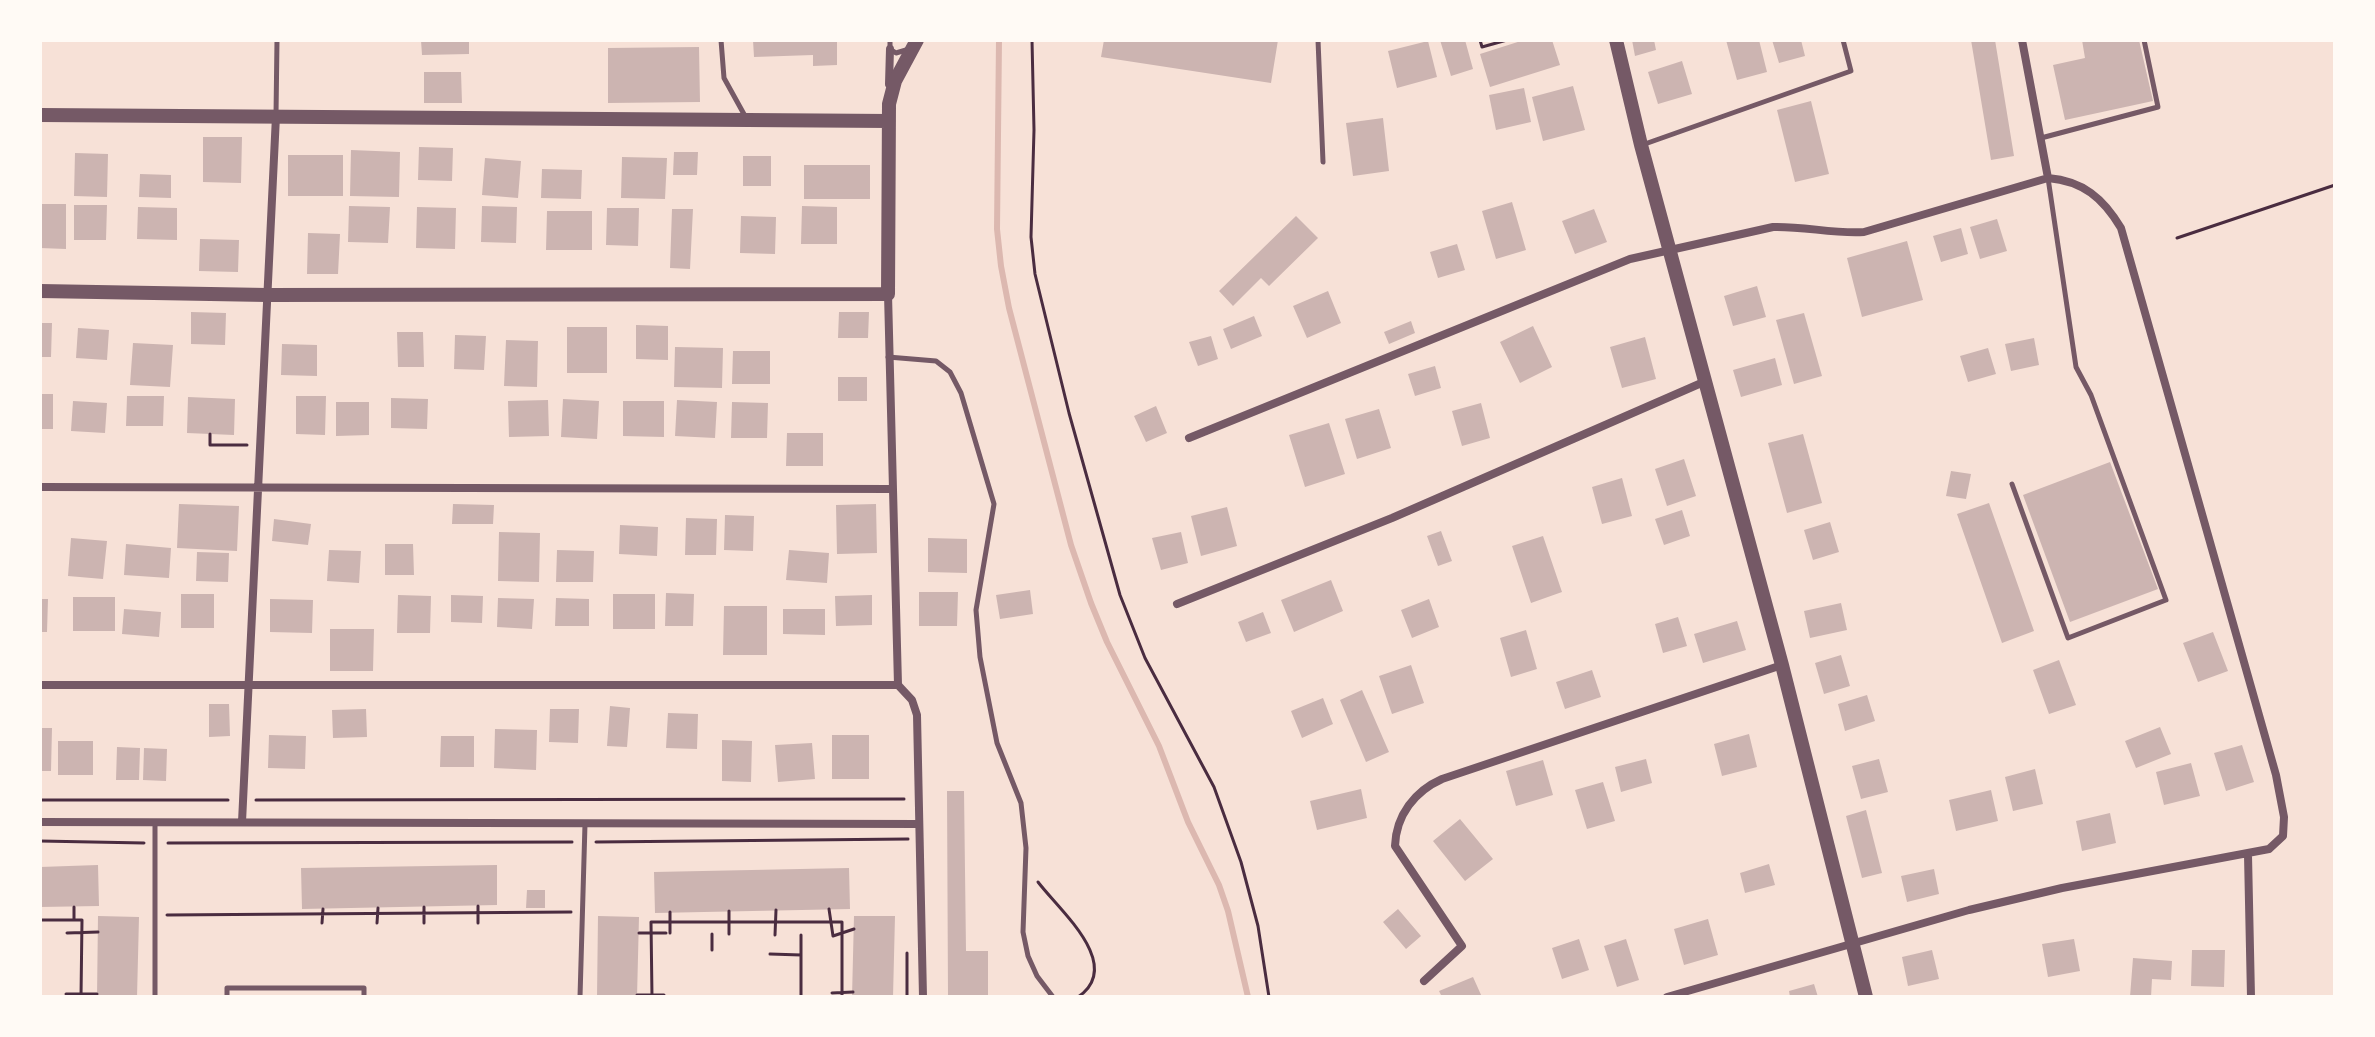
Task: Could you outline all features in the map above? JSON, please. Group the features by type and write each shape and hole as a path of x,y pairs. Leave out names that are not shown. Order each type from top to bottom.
{"street":[{"path":"1616,40 1641,145 1782,665 1866,997"},
{"path":"2022,40 2048,178"},
{"path":"889,104 895,81 917,41"},
{"path":"890,45 888,357 891,489 898,685 912,700 917,715 923,997"},
{"path":"40,115 889,121"},
{"path":"242,822 276,116"},
{"path":"1189,438 1630,259 1669,249 1773,227 1790,226 1841,234 1864,232 2048,178 2068,180 2090,191 2110,210 2121,228 2276,775 2284,817 2283,836 2269,849 2248,855 2062,888 1969,910 1667,997"},
{"path":"40,291 267,295 888,294"},
{"path":"1177,604 1392,518 1706,380"},
{"path":"40,487 891,489"},
{"path":"1424,981 1462,946 1395,846 1402,818 1415,795 1442,779 1782,665"},
{"path":"40,685 898,685"},
{"path":"40,822 919,824"},
{"path":"2248,855 2251,997"}],"lane":[{"path":"276,116 277,40"},
{"path":"721,40 724,78 748,121"},
{"path":"1318,40 1323,162"},
{"path":"1641,145 1851,71 1843,40"},
{"path":"2041,138 2158,107 2144,40"},
{"path":"890,45 896,53 904,52 917,41"},
{"path":"2012,484 2068,638 2166,600 2091,395 2076,367 2048,178"},
{"path":"888,357 936,361 950,372 961,393 994,504 976,610 980,657 997,743 1021,803 1026,848 1023,932 1028,956 1037,976 1053,997"},
{"path":"155,822 155,997"},
{"path":"580,997 585,823"},
{"path":"227,997 227,988 364,988 364,997"}],"path":[{"path":"1032,40 1034,130 1031,237 1035,274 1069,413 1120,595 1145,658 1214,787 1241,862 1258,926 1269,997"},
{"path":"1480,40 1482,47 1507,40"},
{"path":"2177,238 2335,185"},
{"path":"210,434 210,445 261,445"},
{"path":"40,800 919,799"},
{"path":"40,841 920,839"},
{"path":"1034,877 1077,928 1089,952 1095,973 1094,982 1078,997"},
{"path":"478,906 478,923"},
{"path":"74,907 74,920"},
{"path":"424,907 424,923"},
{"path":"377,923 378,908"},
{"path":"829,909 833,936 854,929"},
{"path":"775,935 776,910"},
{"path":"155,915 323,911 582,912"},
{"path":"322,923 323,911"},
{"path":"729,911 729,934"},
{"path":"639,933 668,933 670,912"},
{"path":"40,920 82,920 81,996"},
{"path":"652,996 651,922 842,922 842,995"},
{"path":"67,933 98,932"},
{"path":"712,934 712,950"},
{"path":"801,935 801,997"},
{"path":"770,954 801,955"},
{"path":"832,993 842,995 853,992"},
{"path":"66,994 97,994"},
{"path":"637,995 664,995"}],"building":[{"path":"421,40 469,40 469,54 422,55"},
{"path":"753,40 837,40 837,65 813,66 813,55 754,57"},
{"path":"1104,40 1278,40 1271,83 1101,57"},
{"path":"1440,40 1465,40 1473,69 1451,76"},
{"path":"1524,40 1552,40 1560,65 1490,87 1480,54"},
{"path":"1632,40 1654,40 1656,50 1635,56"},
{"path":"1726,40 1759,40 1767,72 1737,80"},
{"path":"1772,40 1801,40 1805,56 1779,63"},
{"path":"1971,40 1995,40 2014,156 1991,160"},
{"path":"2082,40 2139,40 2153,101 2065,120 2053,65 2085,58"},
{"path":"1428,41 1437,77 1397,88 1388,51"},
{"path":"699,47 700,102 608,103 608,48"},
{"path":"1682,61 1692,94 1658,104 1648,72"},
{"path":"424,72 461,72 462,103 424,103"},
{"path":"1573,86 1585,130 1543,141 1532,97"},
{"path":"1524,88 1531,122 1496,130 1489,95"},
{"path":"1811,101 1829,174 1795,182 1777,110"},
{"path":"1383,118 1389,171 1353,176 1346,123"},
{"path":"203,137 242,137 241,183 203,182"},
{"path":"419,147 453,148 452,181 418,180"},
{"path":"351,150 400,152 399,197 350,196"},
{"path":"674,152 698,152 697,175 673,175"},
{"path":"75,153 108,154 107,197 74,196"},
{"path":"288,155 343,155 343,196 288,196"},
{"path":"743,156 771,156 771,186 743,186"},
{"path":"622,157 667,158 665,199 621,198"},
{"path":"485,158 521,161 518,198 482,195"},
{"path":"804,165 870,165 870,199 804,199"},
{"path":"542,169 582,170 581,199 541,198"},
{"path":"140,174 171,175 171,198 139,197"},
{"path":"1512,202 1526,250 1496,259 1482,211"},
{"path":"40,204 66,204 66,249 40,248"},
{"path":"74,205 107,205 106,240 74,240"},
{"path":"349,206 390,207 388,243 348,242"},
{"path":"482,206 517,207 516,243 481,242"},
{"path":"802,206 837,207 837,244 801,244"},
{"path":"138,207 177,208 177,240 137,239"},
{"path":"417,207 456,208 455,249 416,248"},
{"path":"607,208 639,208 638,246 606,245"},
{"path":"672,209 693,209 690,269 670,268"},
{"path":"1594,209 1607,242 1575,254 1562,221"},
{"path":"547,211 592,211 592,250 546,250"},
{"path":"741,216 776,217 775,254 740,253"},
{"path":"1296,216 1318,238 1269,286 1261,278 1233,306 1219,291"},
{"path":"1997,219 2007,251 1980,259 1970,227"},
{"path":"1961,228 1968,254 1941,262 1933,236"},
{"path":"308,233 340,234 338,274 307,274"},
{"path":"200,239 239,240 238,272 199,271"},
{"path":"1907,241 1923,300 1862,317 1847,258"},
{"path":"1457,244 1465,270 1438,278 1430,252"},
{"path":"1757,286 1766,317 1733,326 1724,296"},
{"path":"1328,291 1341,323 1307,338 1293,306"},
{"path":"191,312 226,313 225,345 191,344"},
{"path":"839,312 869,312 868,338 838,338"},
{"path":"1804,313 1822,376 1794,384 1776,320"},
{"path":"1254,316 1262,336 1231,349 1223,329"},
{"path":"1411,321 1415,333 1389,344 1384,332"},
{"path":"40,323 52,323 51,357 40,357"},
{"path":"636,325 668,326 668,360 636,359"},
{"path":"1533,326 1552,367 1520,383 1500,342"},
{"path":"567,327 607,327 607,373 567,373"},
{"path":"78,328 109,330 107,360 76,358"},
{"path":"397,332 423,332 424,367 398,367"},
{"path":"455,335 486,336 484,370 454,369"},
{"path":"1211,336 1218,359 1198,366 1189,342"},
{"path":"1645,337 1656,379 1622,388 1610,347"},
{"path":"2034,338 2039,365 2011,371 2005,344"},
{"path":"506,340 538,341 537,387 504,386"},
{"path":"133,343 173,345 170,387 130,385"},
{"path":"282,344 317,345 317,376 281,375"},
{"path":"675,347 723,348 722,388 674,387"},
{"path":"1988,348 1996,374 1968,382 1960,356"},
{"path":"733,351 770,351 770,384 732,384"},
{"path":"1775,358 1782,385 1741,397 1733,370"},
{"path":"1435,366 1441,388 1415,396 1408,374"},
{"path":"838,377 867,377 867,401 838,401"},
{"path":"40,394 53,394 53,429 40,429"},
{"path":"127,396 164,396 163,426 126,426"},
{"path":"296,396 326,396 325,435 296,434"},
{"path":"188,397 235,399 234,435 187,433"},
{"path":"391,398 428,399 427,429 391,428"},
{"path":"563,399 599,401 597,439 561,437"},
{"path":"548,400 549,436 509,437 508,401"},
{"path":"677,400 717,402 715,438 675,436"},
{"path":"73,401 107,403 105,433 71,431"},
{"path":"623,401 664,401 664,437 623,436"},
{"path":"336,402 369,402 369,435 336,436"},
{"path":"732,402 768,403 767,438 731,438"},
{"path":"1481,403 1490,438 1462,446 1452,411"},
{"path":"1156,406 1167,433 1146,442 1134,416"},
{"path":"1379,409 1391,448 1357,459 1345,419"},
{"path":"1329,423 1345,474 1305,487 1289,435"},
{"path":"787,433 823,433 823,466 786,466"},
{"path":"1803,434 1822,503 1787,513 1768,443"},
{"path":"1684,459 1696,496 1667,506 1655,469"},
{"path":"2110,462 2158,589 2070,622 2023,495"},
{"path":"1951,471 1971,474 1966,499 1946,496"},
{"path":"1622,478 1632,516 1602,524 1592,487"},
{"path":"1989,503 2034,631 2002,643 1957,514"},
{"path":"179,504 239,506 237,551 177,548"},
{"path":"453,504 494,505 493,524 452,524"},
{"path":"876,504 877,553 837,554 836,505"},
{"path":"1227,507 1237,546 1201,556 1191,516"},
{"path":"1682,510 1690,536 1664,545 1655,519"},
{"path":"725,515 754,516 753,551 724,550"},
{"path":"686,518 717,519 716,555 685,555"},
{"path":"274,519 311,524 308,545 272,541"},
{"path":"1830,522 1839,552 1813,560 1804,530"},
{"path":"620,525 658,527 657,556 619,554"},
{"path":"1441,531 1452,561 1438,566 1427,536"},
{"path":"499,532 540,533 539,582 498,581"},
{"path":"1181,532 1188,563 1161,570 1152,538"},
{"path":"1543,536 1562,592 1531,603 1512,546"},
{"path":"71,538 107,541 103,579 68,576"},
{"path":"928,538 967,539 967,573 928,572"},
{"path":"126,544 171,548 169,578 124,575"},
{"path":"385,544 413,544 414,575 385,575"},
{"path":"329,550 361,551 359,583 327,581"},
{"path":"557,550 594,551 593,582 556,582"},
{"path":"789,550 829,553 827,583 786,580"},
{"path":"197,552 229,553 228,582 196,581"},
{"path":"1331,580 1343,611 1294,632 1281,600"},
{"path":"1030,590 1033,614 1000,619 996,595"},
{"path":"919,592 958,592 957,626 919,626"},
{"path":"666,593 694,594 693,626 665,626"},
{"path":"181,594 214,594 214,628 181,628"},
{"path":"613,594 655,594 655,629 613,629"},
{"path":"398,595 431,596 430,633 397,633"},
{"path":"451,595 483,596 482,623 451,622"},
{"path":"872,595 872,625 836,626 835,596"},
{"path":"73,597 115,597 115,631 73,631"},
{"path":"498,598 534,599 532,629 497,627"},
{"path":"556,598 589,599 589,626 555,626"},
{"path":"40,599 48,599 47,632 40,632"},
{"path":"270,599 313,600 312,633 270,632"},
{"path":"1429,599 1439,627 1412,638 1401,610"},
{"path":"1841,603 1847,630 1810,638 1804,611"},
{"path":"724,606 767,606 767,655 723,655"},
{"path":"124,609 161,612 159,637 122,634"},
{"path":"783,609 825,609 825,635 783,634"},
{"path":"1263,612 1271,633 1246,642 1238,622"},
{"path":"1678,617 1687,646 1663,653 1655,624"},
{"path":"1737,621 1746,650 1703,663 1694,634"},
{"path":"330,629 374,629 373,671 330,671"},
{"path":"1526,630 1537,669 1511,677 1500,638"},
{"path":"2213,632 2228,671 2198,682 2183,643"},
{"path":"1841,655 1850,686 1824,694 1815,663"},
{"path":"2059,660 2076,705 2049,714 2033,670"},
{"path":"1411,665 1424,703 1392,714 1379,676"},
{"path":"1592,670 1601,697 1565,709 1556,682"},
{"path":"1362,690 1389,752 1366,762 1340,700"},
{"path":"1867,695 1875,721 1845,731 1838,704"},
{"path":"1323,698 1333,724 1302,738 1291,711"},
{"path":"209,704 229,704 230,736 209,737"},
{"path":"610,706 630,708 627,747 607,746"},
{"path":"366,709 367,737 333,738 332,710"},
{"path":"550,709 579,709 578,743 549,742"},
{"path":"668,713 698,714 697,749 666,748"},
{"path":"2160,727 2171,754 2136,768 2125,741"},
{"path":"40,728 52,728 51,771 40,771"},
{"path":"495,729 537,730 536,770 494,768"},
{"path":"1749,734 1757,767 1722,776 1714,744"},
{"path":"269,735 306,736 305,769 268,768"},
{"path":"832,735 869,735 869,779 832,779"},
{"path":"441,736 474,736 474,767 440,767"},
{"path":"722,740 752,741 751,782 722,781"},
{"path":"58,741 93,741 93,775 58,775"},
{"path":"812,743 815,779 778,782 775,745"},
{"path":"2242,745 2254,782 2226,791 2214,753"},
{"path":"117,747 140,748 139,780 116,780"},
{"path":"144,748 167,749 166,781 143,780"},
{"path":"1646,759 1652,783 1621,792 1615,767"},
{"path":"1879,759 1888,792 1861,799 1852,766"},
{"path":"1543,760 1553,795 1516,806 1506,771"},
{"path":"2191,763 2200,796 2164,805 2156,772"},
{"path":"2035,769 2043,804 2013,811 2005,777"},
{"path":"1603,782 1615,821 1587,829 1575,790"},
{"path":"1361,789 1367,818 1317,830 1310,801"},
{"path":"1991,790 1998,821 1956,831 1949,800"},
{"path":"947,791 964,791 966,951 988,951 988,997 948,997"},
{"path":"1866,810 1882,873 1862,878 1846,816"},
{"path":"2110,813 2116,843 2082,851 2076,821"},
{"path":"1460,819 1493,859 1465,881 1433,841"},
{"path":"1769,864 1775,885 1745,893 1740,873"},
{"path":"98,865 99,906 40,907 40,867"},
{"path":"497,865 497,905 302,909 301,868"},
{"path":"849,868 850,909 655,913 654,872"},
{"path":"1934,869 1939,894 1907,902 1901,876"},
{"path":"527,890 545,890 545,908 526,908"},
{"path":"1398,909 1421,936 1406,949 1383,922"},
{"path":"98,916 139,917 137,997 97,997"},
{"path":"598,916 639,917 637,997 597,997"},
{"path":"854,916 895,916 893,997 852,997"},
{"path":"1708,919 1718,955 1684,965 1674,929"},
{"path":"1579,939 1589,970 1562,979 1552,948"},
{"path":"1626,939 1639,980 1617,987 1604,946"},
{"path":"2074,939 2080,971 2048,977 2042,944"},
{"path":"1932,950 1939,979 1908,986 1902,957"},
{"path":"2192,950 2225,950 2224,987 2191,986"},
{"path":"2133,958 2172,961 2171,980 2152,979 2151,997 2130,997"},
{"path":"1473,977 1482,997 1442,997 1439,991"},
{"path":"1814,984 1818,997 1790,997 1789,991"}],"waterway":[{"path":"999,40 997,229 1009,308 1071,545 1091,603 1159,746 1188,822 1219,885 1248,997"}]}
